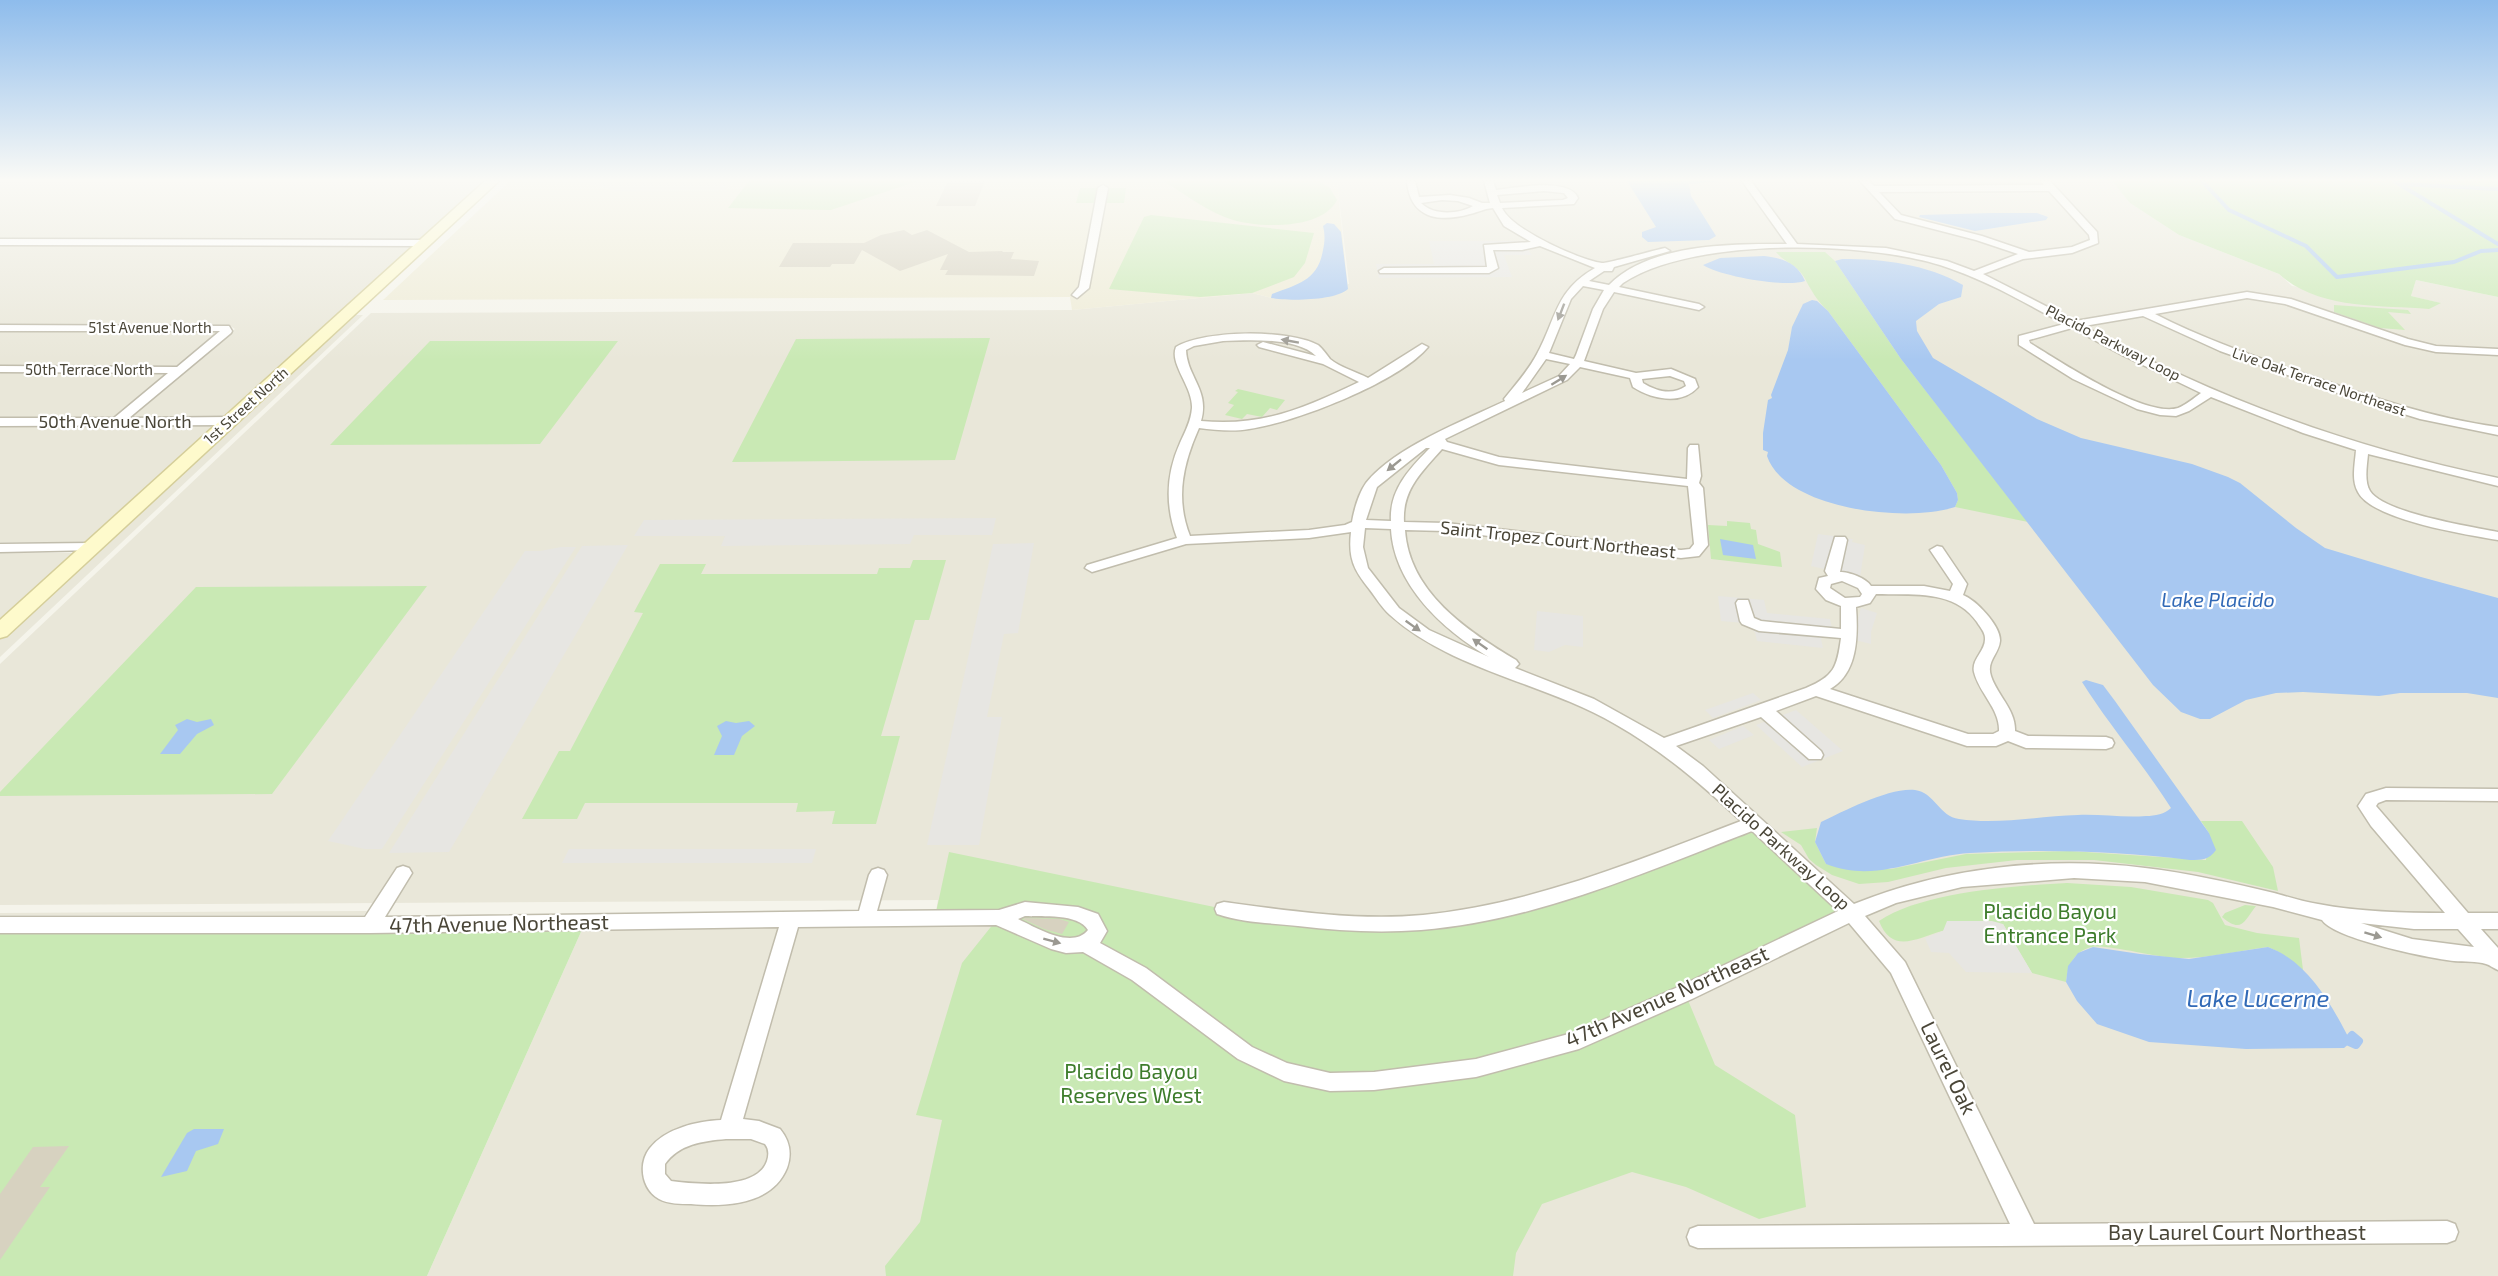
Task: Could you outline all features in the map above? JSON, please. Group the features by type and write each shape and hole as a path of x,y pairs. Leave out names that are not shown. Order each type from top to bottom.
{"street":[{"name":"1st Street North","path":"0,631 427,241"},
{"path":"1077,296 1084,288 1093,241"},
{"path":"1540,241 1628,276"},
{"path":"1790,241 1794,246"},
{"path":"1986,241 2029,255"},
{"path":"1975,274 1995,265 2029,255 2080,248 2096,241"},
{"path":"0,242 424,243"},
{"path":"1384,271 1489,270 1493,268 1487,248 1522,247 1543,242"},
{"name":"Placido Parkway Loop","path":"1506,404 1528,382 1543,355 1566,298 1580,282 1603,267 1666,251 1794,246 1859,247 1943,263 1975,274 2127,353 2212,391 2362,450 2412,464 2498,482"},
{"name":"Placido Parkway Loop","path":"1722,248 1656,262 1628,276 1603,297 1578,363 1563,378 1506,404 1442,440 1422,445 1391,467 1371,486 1353,526 1357,561 1371,585 1394,611 1441,642 1620,718 1662,745 1698,770 1852,913 1893,896 1956,881 2015,874 2074,871 2145,875 2263,898 2319,912 2414,921 2498,921"},
{"path":"1580,282 1699,307"},
{"path":"2212,391 2178,412 2161,412 2144,408 2089,382 2025,345 2023,338 2072,325 2247,295 2267,296 2287,301 2425,347 2498,352"},
{"name":"Live Oak Terrace Northeast","path":"2145,313 2197,338 2380,405 2458,426 2498,431"},
{"name":"51st Avenue North","path":"0,328 225,328 227,331 116,422"},
{"path":"1185,540 1177,523 1173,490 1179,462 1198,409 1197,392 1182,363 1180,350 1185,345 1207,339 1246,339 1327,362 1367,382"},
{"path":"1194,424 1239,426 1274,421 1367,382 1407,362 1422,347"},
{"path":"1543,355 1636,376"},
{"name":"50th Terrace North","path":"0,369 178,370"},
{"name":"50th Avenue North","path":"0,422 230,421"},
{"path":"1442,440 1471,455 1499,461 1692,483"},
{"name":"Placido Parkway Loop","path":"1442,440 1423,459 1405,485 1396,516 1400,549 1407,566 1418,586 1434,607 1477,643 1548,686"},
{"name":"Saint Tropez Court Northeast","path":"1092,568 1185,540 1309,534 1353,526 1446,527 1688,554 1699,550 1702,540 1696,488 1692,483 1695,476 1694,448"},
{"path":"2362,450 2362,488 2366,495 2375,502 2432,522 2498,536"},
{"path":"1835,576 1832,571 1840,540"},
{"path":"0,548 92,547"},
{"path":"1937,550 1960,584 1955,598"},
{"path":"1868,590 1869,594 1865,600 1848,603 1832,598 1822,589 1824,580 1835,576 1851,578 1868,590 1932,592 1955,598 1974,607 1992,634 1993,644 1983,660 1981,670 1998,707 2007,719 2007,735"},
{"path":"1743,603 1747,621 1758,626 1847,634"},
{"path":"1662,745 1815,690 1839,675 1844,666 1850,611 1848,603"},
{"path":"1815,690 1966,740 1996,740 2007,735 2026,742 2106,743"},
{"path":"1764,710 1815,755"},
{"path":"2496,958 2377,821 2367,806 2372,798 2386,794 2498,795"},
{"path":"1224,909 1324,923 1374,924 1449,920 1526,905 1754,823"},
{"path":"370,926 403,873"},
{"path":"866,919 878,875"},
{"name":"47th Avenue Northeast","path":"0,926 370,926 999,917 1024,909 1078,914 1091,919 1098,931 1094,939 1086,944 1073,946 1050,941 999,917"},
{"name":"Placido Parkway Loop","path":"2319,912 2350,928 2387,939 2496,958"},
{"name":"47th Avenue Northeast","path":"1086,944 1139,974 1191,1016 1245,1053 1284,1072 1330,1082 1374,1081 1476,1068 1579,1040 1852,913"},
{"name":"Laurel Oak","path":"1852,913 1898,968 2027,1234"},
{"path":"729,1130 791,920"},
{"path":"729,1130 768,1133 777,1142 780,1154 777,1168 767,1180 733,1193 665,1191 655,1181 652,1171 656,1157 666,1146 682,1137 702,1131 729,1130"},
{"name":"Bay Laurel Court Northeast","path":"1698,1238 2447,1232"}],"shaded area":[{"path":"446,241 1343,241 1348,289 1344,293 1320,298 1276,299 1252,293 1072,310 1070,297 383,300"},
{"path":"1344,241 2193,241 2279,274 2292,286 2440,303 2411,296 2416,280 2498,297 2498,1276 427,1276 585,923 935,917 938,900 0,905 0,664 371,313 1072,310 1252,293 1276,299 1349,284"},
{"path":"1429,241 1521,241 1532,255 1504,255 1512,277 1379,278 1376,264 1434,264"},
{"path":"0,245 415,245 227,417 129,418 235,329 229,325 0,325"},
{"path":"352,315 363,315 0,657 0,639"},
{"path":"0,331 219,333 176,366 0,365"},
{"path":"0,373 167,374 114,418 0,418"},
{"path":"0,426 218,426 89,542 0,542"},
{"path":"996,518 992,535 914,535 910,544 721,546 725,536 634,536 644,520"},
{"path":"1818,534 1853,539 1852,542 1865,545 1860,577 1811,566"},
{"path":"1034,543 1018,633 1004,634 987,717 1002,717 979,845 927,845 993,544"},
{"path":"628,545 449,852 389,853 582,546"},
{"path":"576,547 382,849 365,849 328,841 525,551"},
{"path":"0,553 78,553 0,623"},
{"path":"1718,596 1764,600 1767,613 1830,619 1832,628 1821,639 1823,648 1757,641 1755,632 1744,623 1721,621"},
{"path":"1861,608 1877,613 1871,632 1871,644 1855,640"},
{"path":"1537,611 1583,616 1583,647 1565,645 1549,652 1534,650"},
{"path":"1753,693 1761,700 1713,718 1705,710"},
{"path":"1796,710 1843,751 1802,767 1756,725"},
{"path":"1743,726 1754,735 1719,749 1709,740"},
{"path":"569,849 816,849 812,863 562,863"},
{"path":"367,911 364,915 0,915 0,913"},
{"path":"1947,921 1992,921 2003,924 2032,973 1966,972 1949,953 1931,952 1925,938 1943,931"}],"green space":[{"path":"1133,241 1312,241 1305,263 1294,277 1252,293 1200,297 1109,289"},
{"path":"2193,241 2498,241 2498,297 2416,280 2411,296 2441,303 2429,309 2370,306 2330,300 2295,286 2279,274"},
{"path":"1776,252 1825,252 1835,261 1901,359 2028,522 1955,507 1958,500 1957,493 1941,465 1817,299 1801,273"},
{"path":"2334,305 2408,310 2411,314 2388,312 2405,330 2380,328 2334,312"},
{"path":"990,338 955,460 732,462 796,339"},
{"path":"430,341 618,341 540,444 330,445"},
{"path":"1238,389 1285,400 1277,410 1270,408 1262,417 1247,414 1242,419 1225,415 1234,405 1228,403"},
{"path":"1727,521 1750,523 1751,529 1756,530 1758,544 1780,552 1782,567 1711,559 1708,525 1727,526"},
{"path":"913,560 946,560 929,620 915,620 881,736 900,736 876,824 832,824 835,811 796,812 798,803 585,803 577,819 522,819 559,751 570,751 643,613 634,612 660,564 706,564 701,574 877,574 879,568 910,568"},
{"path":"427,586 272,794 0,796 0,792 196,587"},
{"path":"2201,821 2242,821 2273,867 2278,891 2198,872 2094,860 2017,860 1946,868 1888,882 1859,884 1832,875 1816,865 1809,859 1801,845 1781,832 1817,828 1815,842 1826,864 1891,869 1966,854 2070,851 2206,860 2209,833"},
{"name":"Placido Bayou Reserves West","path":"1754,823 1852,913 1685,993 1715,1065 1795,1115 1806,1207 1759,1219 1686,1187 1632,1172 1542,1204 1516,1253 1513,1276 886,1276 885,1266 920,1222 942,1120 916,1115 962,963 998,918 935,917 949,852 1224,909 1374,924 1525,905"},
{"name":"Placido Bayou Entrance Park","path":"2067,883 2131,887 2208,900 2213,903 2225,925 2257,933 2299,938 2303,970 2279,952 2268,947 2210,956 2175,958 2092,947 2076,955 2068,970 2066,982 2032,973 2003,924 1949,929 1915,940 1898,941 1884,931 1879,921 1897,911 1943,897 2021,886"},
{"path":"2245,905 2256,906 2242,924 2234,925 2222,917 2225,913"},
{"path":"585,923 427,1276 0,1276 0,925"}],"water":[{"path":"1324,241 1342,241 1348,289 1342,293 1322,298 1288,300 1271,298 1272,294 1299,284 1312,274 1317,268"},
{"path":"1646,241 1692,241 1648,242"},
{"path":"1764,256 1789,262 1805,281 1783,283 1753,280 1723,273 1703,265 1720,258"},
{"name":"Lake Placido","path":"1842,259 1904,264 1934,272 1963,285 1961,297 1939,304 1916,321 1917,331 1933,358 2037,419 2081,438 2192,464 2228,477 2240,483 2325,548 2498,598 2498,698 2467,693 2400,693 2379,696 2276,693 2246,700 2210,719 2200,719 2181,712 2153,685 1901,359 1835,261"},
{"path":"1812,300 1817,301 1828,311 1941,465 1957,493 1958,500 1955,507 1934,512 1908,513 1850,508 1822,500 1797,489 1778,474 1767,456 1768,452 1763,450 1768,400 1772,398 1771,395 1788,350 1792,327 1803,304"},
{"path":"1720,539 1753,545 1756,559 1723,555"},
{"path":"2086,680 2103,685 2209,833 2216,850 2211,856 2190,860 2108,853 2025,851 1951,855 1881,870 1863,871 1826,864 1815,842 1821,822 1880,796 1905,790 1922,792 1952,817 1974,821 2078,815 2149,816 2169,810 2171,808 2082,682"},
{"path":"187,719 197,722 211,719 214,725 197,734 180,754 160,754 178,730 175,725"},
{"path":"726,721 736,723 749,721 755,726 742,736 734,755 714,755 722,736 717,726"},
{"name":"Lake Lucerne","path":"2093,947 2189,959 2268,947 2296,963 2307,974 2327,1000 2351,1042 2344,1048 2246,1049 2149,1042 2097,1024 2077,1001 2066,982 2068,966 2078,953"},
{"path":"194,1129 224,1129 218,1144 196,1151 187,1171 161,1177 187,1133"}],"building":[{"path":"869,241 947,241 969,252 1014,252 1011,259 1039,261 1034,276 945,275 948,270 940,270 948,254 900,271 862,250 854,264 832,264 830,267 779,267 793,243 864,243"},
{"path":"1023,919 1059,919 1069,922 1062,934 1044,929"},
{"path":"69,1146 40,1187 50,1187 0,1260 0,1194 33,1147"}],"waterway":[{"path":"2294,241 2306,246 2337,277 2454,262 2481,251 2498,250"},
{"path":"2492,241 2498,244"},
{"path":"2352,1035 2359,1041 2356,1045 2347,1041 2352,1035"}]}
